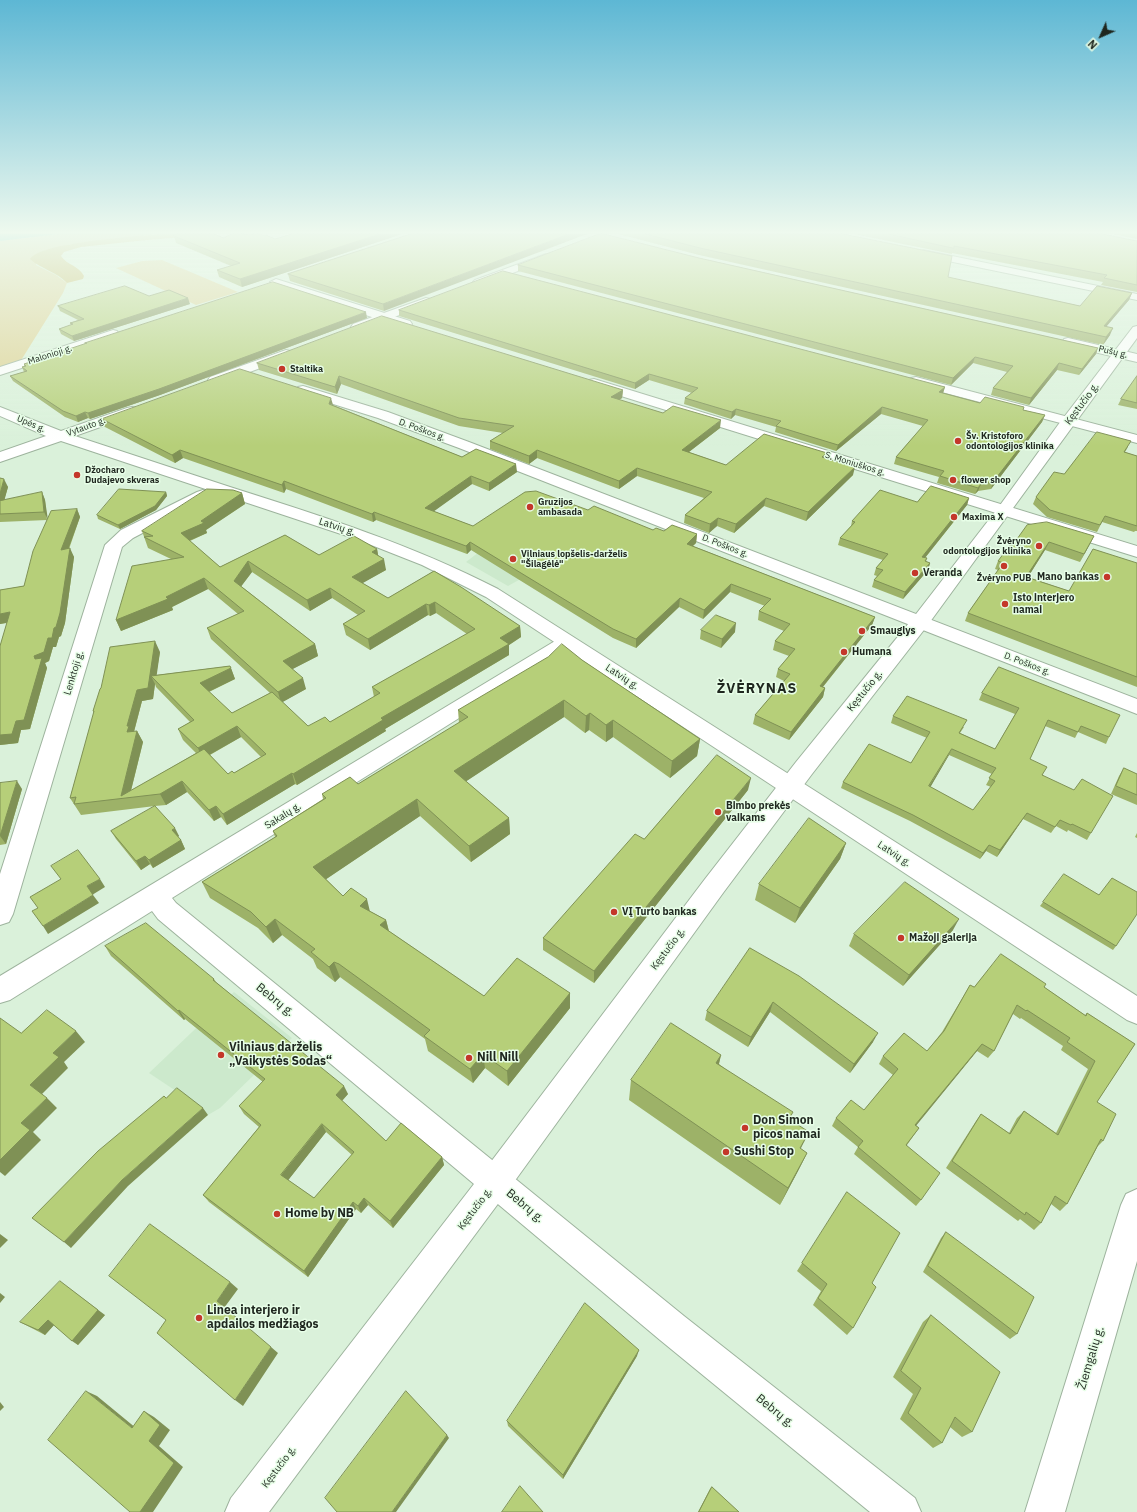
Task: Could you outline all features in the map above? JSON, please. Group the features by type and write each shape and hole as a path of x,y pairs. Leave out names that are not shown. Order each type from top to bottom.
{"street":[{"path":"345,305 417,328"},
{"path":"349,330 416,305"},
{"name":"Kęstučio g.","path":"245,1512 495,1182 714,886 790,786 920,622 1004,511 1137,330"},
{"name":"Malonioji g.","path":"0,371 122,331"},
{"name":"Pušų g.","path":"1060,340 1137,358"},
{"path":"207,383 296,350"},
{"path":"241,370 263,378"},
{"path":"902,377 1137,439"},
{"name":"S. Moniuškos g.","path":"578,378 1137,552"},
{"name":"D. Poškos g.","path":"286,385 382,416 464,445 1137,707"},
{"name":"Vytauto g.","path":"0,457 142,408"},
{"name":"Upės g.","path":"0,411 62,436"},
{"name":"Latvių g.","path":"62,436 216,488 354,532 418,557 473,582 1137,1011"},
{"name":"Lenktoji g.","path":"0,914 114,545 127,534 216,488"},
{"name":"Sakalų g.","path":"0,991 567,642"},
{"name":"Bebrų g.","path":"154,895 167,911 495,1182 672,1328 901,1512"},
{"name":"Žiemgalių g.","path":"1045,1512 1137,1205"}],"shaded area":[{"path":"0,305 56,305 20,362 0,368"},
{"name":"Vilniaus lopšelis-darželis \"Šilagėlė\"","path":"509,529 562,556 508,586 466,562"},
{"name":"Vilniaus darželis „Vaikystės Sodas“","path":"234,992 292,1038 220,1108 208,1115 182,1095 149,1073"}],"building":[{"path":"63,305 168,305 72,336 59,329 73,324 70,323 84,319 58,306"},
{"path":"203,305 343,305 366,312 159,389 76,416 63,411 10,376 27,371 22,367 26,366 24,364 87,343 85,343"},
{"path":"414,305 631,305 945,387 939,392 980,403 985,397 1024,407 1023,410 1045,415 993,482 981,484 978,488 940,476 944,471 896,457 928,420 882,407 838,445 776,426 781,421 736,409 732,412 685,398 698,388 649,374 635,383 399,310"},
{"path":"670,305 905,305 1098,348 1082,369 1059,363 1031,398 993,388 1013,366 975,357 953,378"},
{"path":"958,305 1073,305 1080,306 1081,305 1122,305 1104,326 1113,328 1106,337"},
{"path":"382,316 623,390 611,397 663,413 673,406 721,420 682,450 726,465 764,434 827,453 822,457 855,467 808,512 766,498 736,524 718,518 710,524 685,515 712,492 637,468 619,481 537,450 529,456 490,441 514,426 459,418 339,376 335,387 257,363"},
{"path":"240,369 331,398 329,404 462,457 476,449 516,464 489,483 471,476 425,508 473,526 525,492 536,491 588,510 594,506 653,530 656,528 664,531 672,525 697,534 687,544 875,617 820,686 825,688 791,732 755,715 790,674 778,669 795,649 775,641 790,624 759,611 771,599 731,584 704,610 680,598 636,639 613,629 470,542 466,546 374,512 372,514 284,481 282,485 180,450 172,455 102,419"},
{"path":"1137,376 1137,403 1121,399"},
{"path":"1097,432 1131,441 1124,452 1137,456 1137,526 1105,516 1100,525 1050,510 1036,497 1054,472 1064,474"},
{"path":"0,478 4,479 0,494"},
{"path":"931,486 969,498 922,557 927,558 925,561 930,563 905,592 874,580 883,570 876,568 888,554 840,538 855,522 852,521 880,490 917,502"},
{"path":"119,489 166,492 155,506 118,525 97,515"},
{"path":"207,489 233,490 242,493 201,521 204,523 181,533 220,567 285,535 319,555 354,536 377,549 372,552 384,559 352,577 388,598 434,571 520,626 500,638 509,644 381,718 383,720 223,814 216,806 209,810 182,781 160,794 74,804 76,797 70,798 93,711 101,688 110,647 155,641 148,688 137,690 127,726 129,726 127,732 137,731 121,796 204,749 228,774 232,771 234,773 266,754 237,726 198,748 178,729 194,720 151,676 230,666 231,668 200,683 232,713 272,692 308,726 325,717 330,722 380,693 372,687 475,629 435,602 429,605 426,604 368,639 343,624 365,611 330,588 307,600 248,561 234,581 315,644 283,661 303,678 278,692 207,628 244,611 204,578 166,597 168,599 116,620 132,566 184,557 144,537 153,536 142,531"},
{"path":"42,492 44,512 0,514 0,501"},
{"path":"77,509 61,550 70,548 60,613 56,627 54,628 52,638 48,638 44,652 34,656 35,659 42,658 24,720 16,721 12,734 0,735 0,646 10,612 0,614 0,590 24,586 33,551 51,511"},
{"path":"1047,522 1094,536 1084,554 1049,542 1026,577 1069,591 1093,549 1137,563 1137,677 968,613 1003,563 998,561 1010,545 1012,546 1027,525"},
{"path":"716,615 736,623 722,639 701,630"},
{"path":"562,644 582,660 700,739 672,761 613,720 606,725 590,713 586,716 564,700 454,771 509,818 469,846 417,799 313,867 343,896 351,888 367,899 360,906 386,920 380,925 484,996 517,958 570,993 507,1071 483,1054 470,1069 424,1036 430,1030 339,964 334,962 329,967 311,952 315,949 275,919 266,927 251,912 202,882 277,836 273,831 326,798 322,794 350,777 358,784 468,717 458,710 548,657"},
{"path":"999,667 1120,715 1109,737 1081,726 1078,732 1048,720 1030,759 1047,767 1042,775 1074,790 1082,779 1113,796 1091,833 1060,820 1055,827 1027,813 1000,850 989,845 983,853 913,815 843,782 869,744 911,763 930,732 893,716 907,696 967,720 959,733 995,749 1019,708 982,693","holes":["952,749 996,768 989,778 995,781 973,810 929,786"]},
{"path":"717,755 751,778 594,971 543,938 635,834 644,839"},
{"path":"1124,768 1137,774 1137,795 1116,786"},
{"path":"17,781 0,836 0,783"},
{"path":"155,806 175,828 172,830 181,840 149,860 145,856 136,861 111,831"},
{"path":"809,818 846,843 800,908 759,884"},
{"path":"78,850 100,879 87,886 93,895 43,926 32,911 38,908 30,897 61,879 51,866"},
{"path":"1064,874 1099,895 1112,878 1137,892 1137,914 1116,946 1043,902"},
{"name":"Mažoji galerija","path":"905,882 959,919 909,975 854,934"},
{"path":"146,923 214,979 213,980 344,1086 336,1095 386,1141 401,1123 442,1157 390,1221 364,1198 358,1206 353,1202 304,1271 203,1195 261,1125 239,1106 265,1079 179,1010 178,1011 105,946","holes":["322,1124 354,1152 314,1198 281,1175"]},
{"path":"750,948 799,976 878,1033 854,1064 773,1002 751,1037 707,1011"},
{"path":"1001,954 1046,984 1044,987 1086,1016 1087,1013 1135,1044 1097,1102 1116,1114 1103,1141 1101,1139 1067,1204 1055,1196 1041,1223 1026,1212 1025,1215 952,1161 981,1114 1010,1134 1024,1111 1058,1135 1095,1061 1067,1042 1070,1038 1027,1010 1026,1011 1017,1005 994,1051 982,1044 915,1125 919,1128 906,1145 940,1173 921,1200 858,1147 863,1141 836,1118 851,1100 864,1110 898,1069 883,1056 904,1033 927,1051 944,1031 970,985 974,987"},
{"path":"47,1010 76,1031 53,1053 59,1057 30,1085 47,1098 21,1123 30,1130 0,1160 0,1018 21,1033"},
{"path":"671,1023 721,1055 716,1063 793,1112 789,1119 809,1132 800,1148 807,1153 788,1188 631,1080"},
{"path":"177,1088 203,1108 122,1180 64,1242 32,1218 98,1151 164,1096 166,1098"},
{"path":"847,1192 900,1233 872,1283 876,1287 853,1328 818,1298 827,1284 802,1263"},
{"name":"Linea interjero ir apdailos medžiagos","path":"150,1224 230,1282 217,1301 271,1347 235,1400 157,1333 166,1320 109,1276"},
{"path":"946,1232 1034,1297 1017,1334 928,1266"},
{"path":"60,1281 98,1310 72,1341 48,1320 38,1330 20,1322"},
{"path":"585,1303 639,1350 563,1475 507,1421"},
{"path":"931,1315 1000,1372 972,1432 955,1417 942,1443 908,1413 921,1388 901,1371"},
{"path":"86,1391 132,1428 144,1411 160,1425 149,1441 174,1463 140,1512 130,1512 48,1440"},
{"path":"406,1391 447,1435 392,1512 337,1512 325,1498"},
{"path":"520,1486 543,1512 502,1512"},
{"path":"712,1487 739,1512 699,1512"}],"place":[{"name":"Staltika","path":"282,369"},
{"name":"Šv. Kristoforo odontologijos klinika","path":"958,441"},
{"name":"Džocharo Dudajevo skveras","path":"77,475"},
{"name":"flower shop","path":"953,480"},
{"name":"Gruzijos ambasada","path":"530,507"},
{"name":"Maxima X","path":"954,517"},
{"name":"Žvėryno odontologijos klinika","path":"1039,546"},
{"name":"Vilniaus lopšelis-darželis \"Šilagėlė\"","path":"513,559"},
{"name":"Žvėryno PUB","path":"1004,566"},
{"name":"Veranda","path":"915,573"},
{"name":"Mano bankas","path":"1107,577"},
{"name":"Isto interjero namai","path":"1005,604"},
{"name":"Smauglys","path":"862,631"},
{"name":"Humana","path":"844,652"},
{"name":"Bimbo prekės vaikams","path":"718,812"},
{"name":"VĮ Turto bankas","path":"614,912"},
{"name":"Mažoji galerija","path":"901,938"},
{"name":"Vilniaus darželis „Vaikystės Sodas“","path":"221,1055"},
{"name":"Nill Nill","path":"469,1058"},
{"name":"Don Simon picos namai","path":"745,1128"},
{"name":"Sushi Stop","path":"726,1152"},
{"name":"Home by NB","path":"277,1214"},
{"name":"Linea interjero ir apdailos medžiagos","path":"199,1318"}],"district":[{"name":"ŽVĖRYNAS","path":"757,689"}]}
